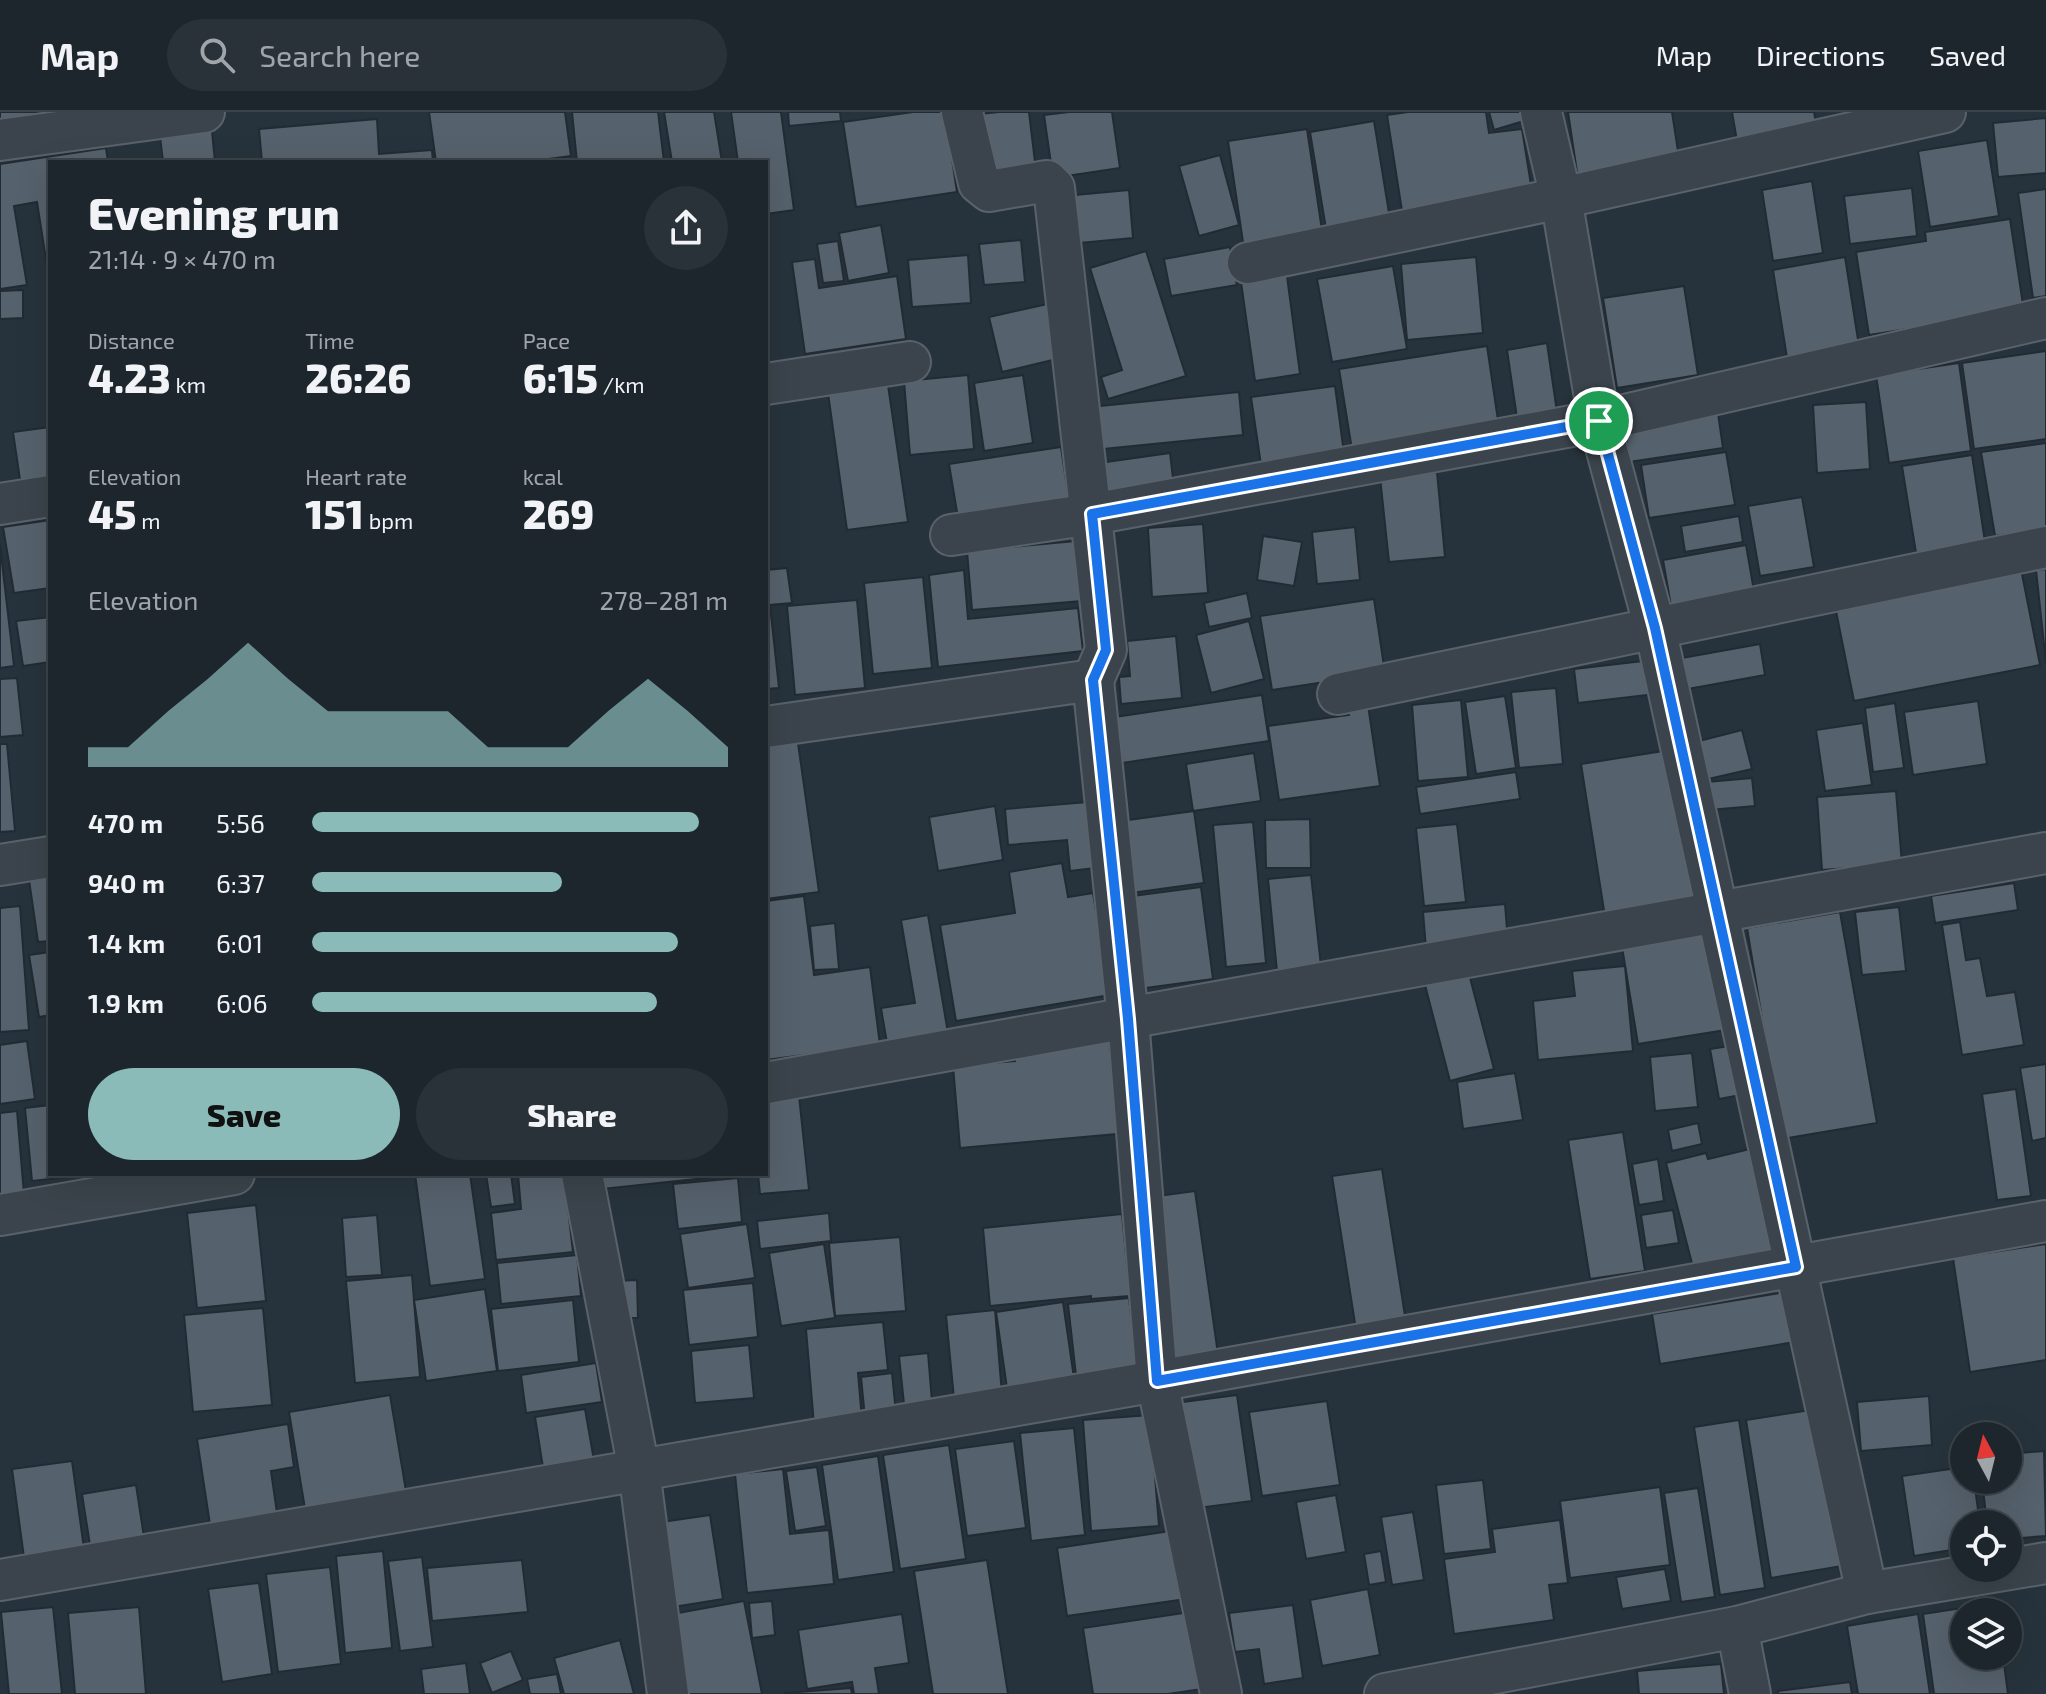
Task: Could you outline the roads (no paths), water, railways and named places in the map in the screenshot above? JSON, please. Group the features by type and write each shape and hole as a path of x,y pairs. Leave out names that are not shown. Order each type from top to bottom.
{"street":[{"path":"0,140 204,112"},
{"path":"962,112 979,183 989,191 1047,181 1054,188 1106,650 1093,680 1128,1019 1157,1381 1221,1694"},
{"path":"1541,112 1561,198 1599,421 1655,628 1867,1593"},
{"path":"1248,263 1561,198 1945,112"},
{"path":"951,535 1092,514 1599,421 2046,318"},
{"path":"768,384 910,362"},
{"path":"0,504 48,496"},
{"path":"1338,694 2046,547"},
{"path":"768,727 1093,680"},
{"path":"768,1083 2046,853"},
{"path":"0,865 48,857"},
{"path":"0,1215 171,1179 209,1176"},
{"path":"582,1176 639,1470 668,1694"},
{"path":"0,1580 1157,1381 2046,1221"},
{"path":"1385,1694 1737,1627 1867,1593 2046,1563"},
{"path":"1737,1627 1750,1694"}]}
